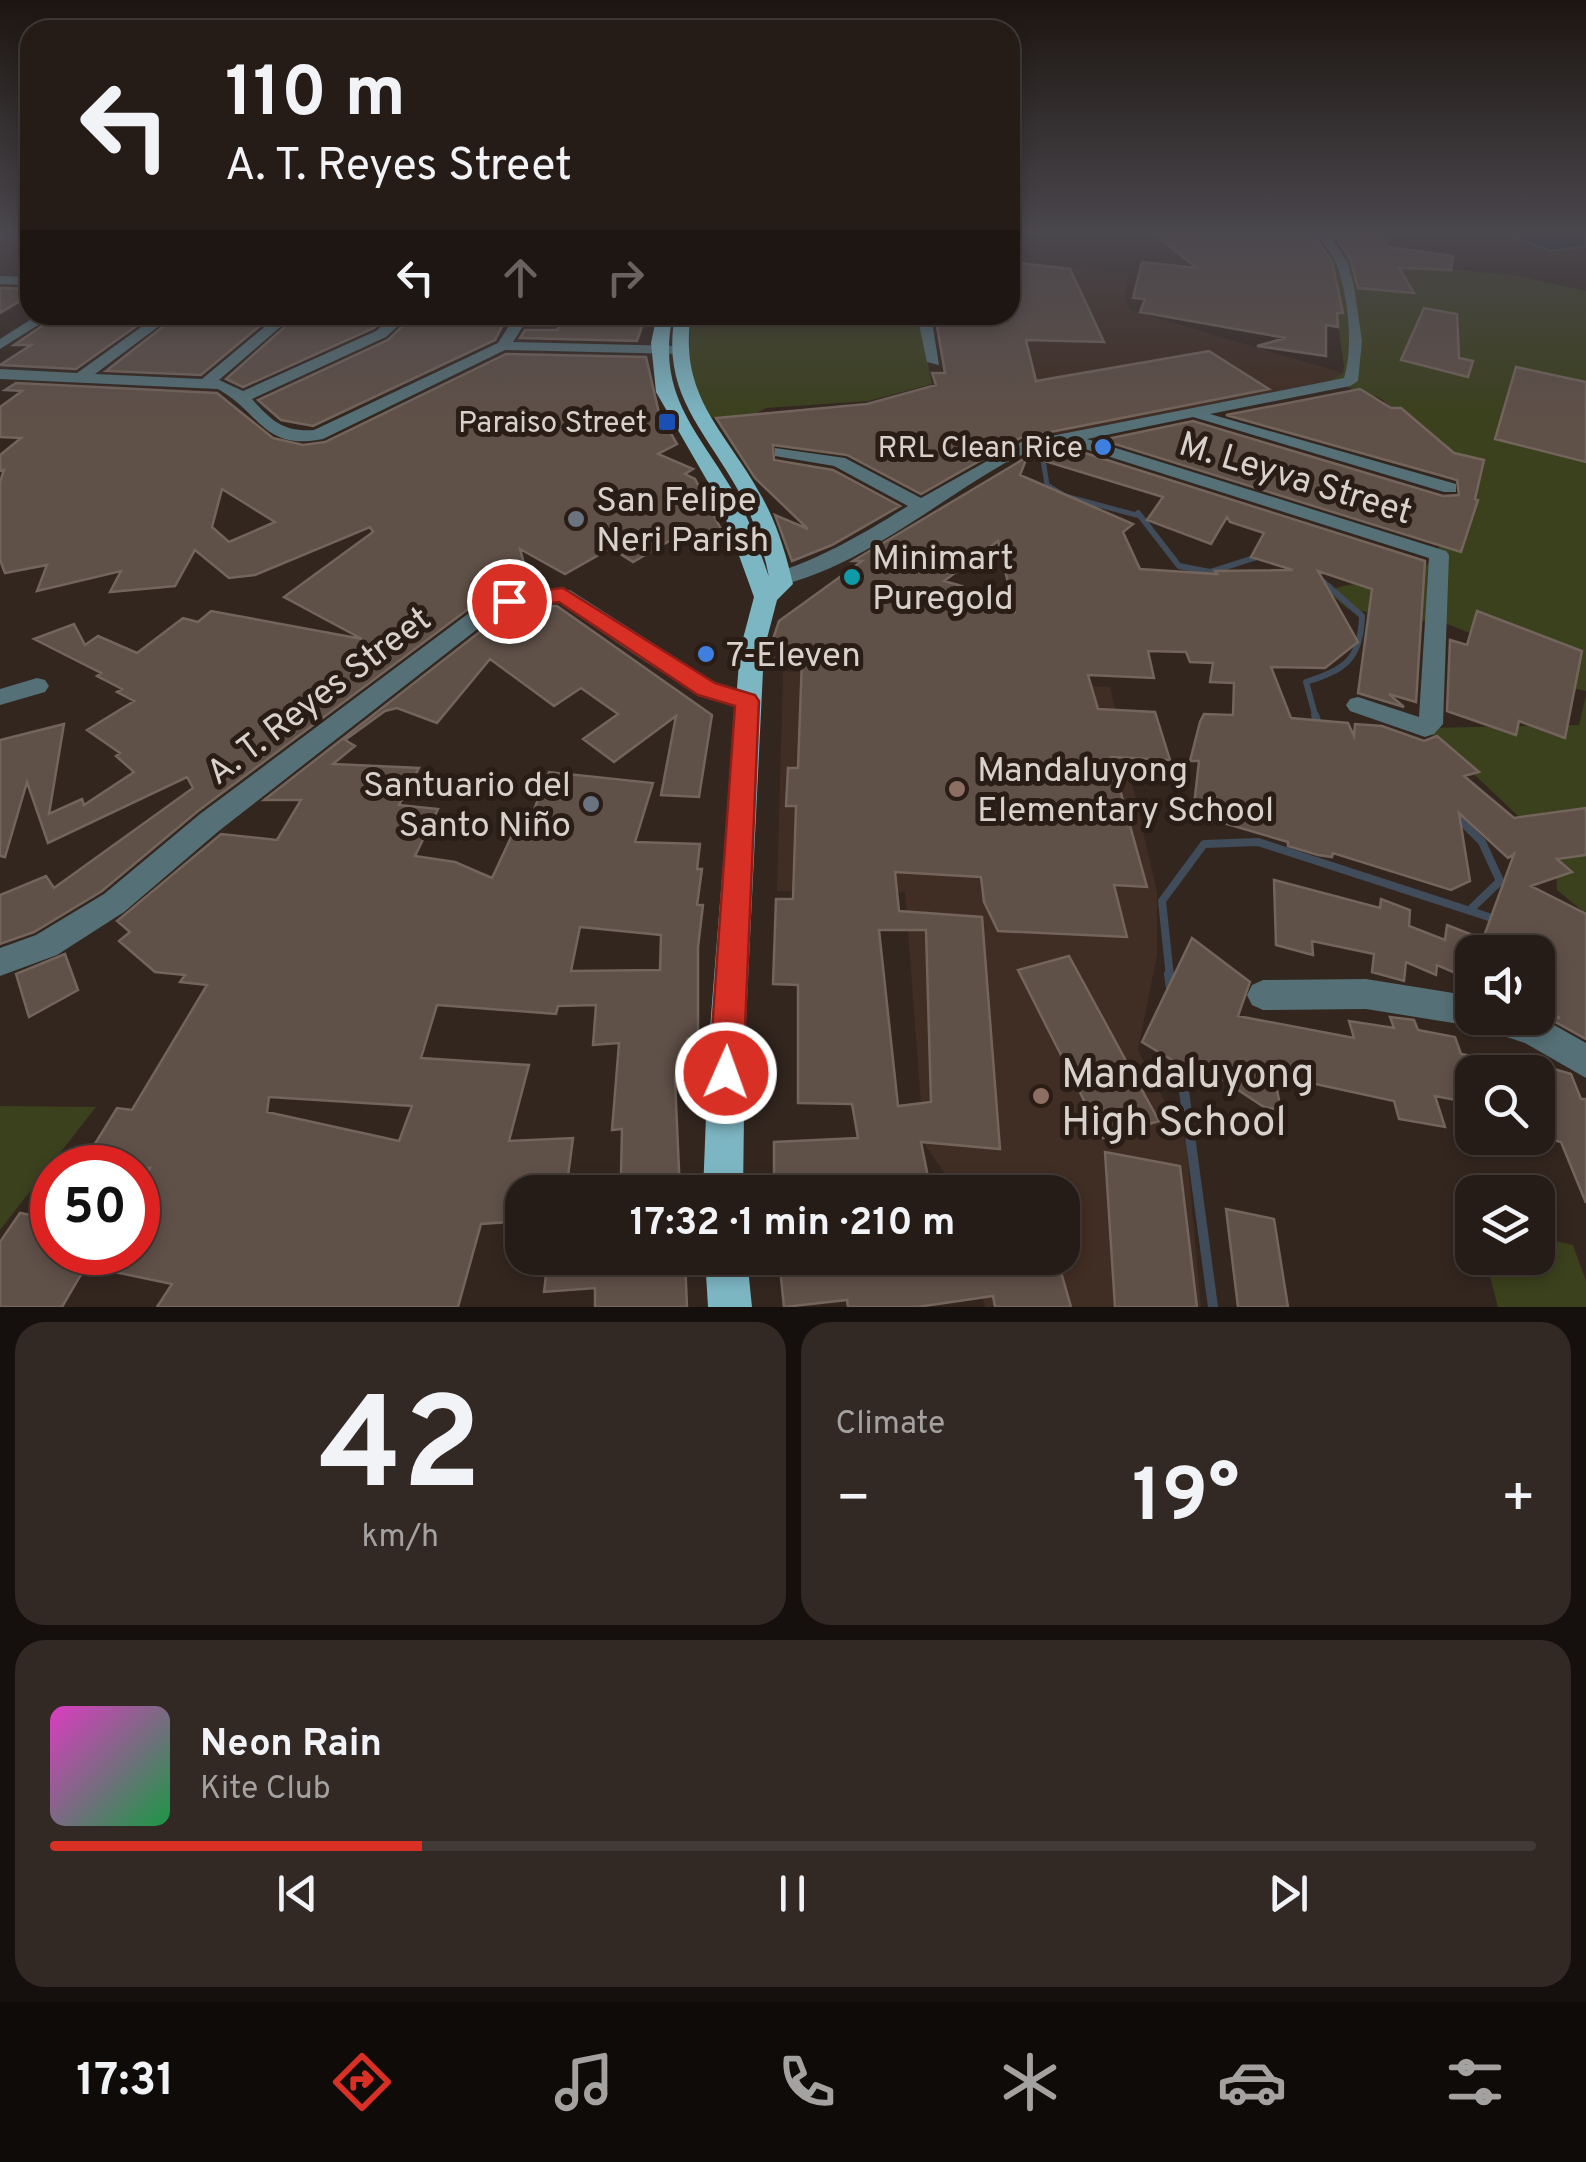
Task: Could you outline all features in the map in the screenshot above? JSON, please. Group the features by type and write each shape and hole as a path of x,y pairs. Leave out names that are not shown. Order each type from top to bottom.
{"main road":[{"path":"663,325 657,350 660,379 674,419 731,504 769,588"},
{"path":"683,325 679,350 695,416 754,502 775,551 752,650 747,701 727,1041 723,1175"},
{"path":"727,1275 730,1307"}],"street":[{"path":"769,588 993,459 1037,444 1339,386 1354,374 1354,329 1347,295"},
{"path":"0,344 31,325"},
{"path":"82,376 154,325"},
{"path":"207,383 275,325"},
{"path":"241,398 381,334 391,325"},
{"path":"503,346 516,325"},
{"path":"926,325 934,362"},
{"path":"0,374 207,383 228,388 278,435 292,439 317,435 503,346 679,350"},
{"path":"1197,414 1450,488"},
{"name":"M. Leyva Street","path":"1070,439 1439,555 1431,724 1425,728 1358,705"},
{"path":"780,452 839,462 919,504"},
{"name":"A. T. Reyes Street","path":"0,962 46,945 114,903 336,723 481,615 509,601 563,595 707,689 747,701"},
{"path":"0,696 37,686"},
{"path":"1263,994 1366,994 1455,1008"},
{"path":"1541,1035 1586,1062"}],"shaded area":[{"path":"1020,295 1125,295 1130,310 1343,373 1329,381 1057,435 1008,390 1009,325 1020,325"},
{"path":"783,671 1110,687 1157,892 1157,955 1138,1050 1186,1142 1201,1307 985,1307 977,1275 1080,1275 1080,1175 946,1175 924,1144 905,892 777,891"}],"green space":[{"path":"1334,295 1586,295 1586,691 1515,677 1480,637 1450,625 1348,609 1328,592 1346,585 1394,584 1416,576 1448,531 1477,464 1434,442 1380,398 1329,381 1343,373"},
{"path":"690,325 920,325 932,384 868,401 766,408 757,413 708,418 688,365"},
{"path":"1586,695 1586,914 1557,890 1556,852 1425,728 1579,725"},
{"path":"0,1106 96,1107 66,1145 30,1145 30,1192 0,1230"},
{"path":"1555,1241 1573,1245 1586,1281 1586,1307 1498,1307 1490,1275 1555,1275"}],"building":[{"path":"0,295 20,295 20,301 0,313"},
{"path":"1020,295 1082,295 1104,342 1026,340 1036,381 1209,351 1269,389 1020,438 921,494 847,455 773,445 774,460 833,470 900,506 832,545 792,561 775,515 808,529 755,478 716,418 867,404 936,385 932,373 945,373 937,325 1020,325"},
{"path":"1339,295 1343,313 1337,313 1338,327 1326,325 1326,356 1257,346 1286,338 1140,312 1145,299 1133,298"},
{"path":"1424,308 1457,314 1459,358 1473,361 1468,377 1401,360"},
{"path":"43,325 138,325 76,369 0,365 31,345 14,345"},
{"path":"165,325 261,325 201,375 106,371"},
{"path":"287,325 377,325 243,387 226,379"},
{"path":"404,325 503,325 495,340 313,426 281,420 258,400 388,340"},
{"path":"560,325 643,325 637,341 520,338 525,330 557,330"},
{"path":"506,354 646,357 659,413 677,444 658,454 693,469 685,474 695,479 722,531 707,534 690,529 633,562 611,548 565,574 520,549 530,584 471,607 198,811 102,891 34,932 0,944 0,895 46,876 54,888 193,788 187,777 48,843 27,782 5,857 0,856 0,740 64,724 49,814 82,799 84,805 134,772 116,756 120,753 87,730 134,701 117,692 122,689 97,676 101,673 34,639 74,624 85,645 98,636 137,653 183,618 198,622 211,611 362,639 284,597 373,532 370,527 255,575 229,578 195,550 175,586 110,592 121,571 37,591 47,565 5,573 0,560 0,482 4,470 0,471 0,455 21,438 0,437 0,407 22,391 5,390 16,383 217,393 273,438 303,445 325,442","holes":["222,489 275,522 229,542 212,527"]},
{"path":"1516,367 1586,382 1586,462 1495,439"},
{"path":"1360,389 1391,408 1401,408 1454,453 1484,460 1475,499 1478,500 1461,552 1102,440 1193,421 1443,496 1459,495 1457,480 1226,415"},
{"path":"1066,447 1425,561 1416,702 1389,694 1404,707 1358,693 1372,589 1318,571 1358,642 1325,668 1271,667 1291,718 1348,723 1354,736 1355,724 1382,726 1424,741 1437,736 1479,772 1464,776 1514,818 1586,808 1586,855 1557,859 1572,872 1531,886 1586,914 1586,1039 1555,1022 1555,1018 1560,1018 1555,1016 1555,935 1484,935 1514,854 1508,858 1459,813 1470,881 1451,890 1333,853 1332,857 1318,855 1288,846 1288,842 1193,814 1199,761 1190,761 1200,722 1204,714 1233,715 1234,683 1210,682 1213,663 1190,662 1186,652 1148,651 1154,678 1088,675 1098,709 1155,712 1170,760 1111,757 1147,887 1114,885 1127,937 998,931 984,902 981,877 895,872 899,911 982,917 1000,1149 921,1142 928,1175 774,1175 774,1142 858,1138 852,1104 798,1103 798,985 773,984 776,899 793,899 796,806 786,806 788,768 798,768 802,659 767,657 779,621 862,561 853,561 1027,457 1020,475 1133,524 1123,532 1140,569 1217,574 1215,571 1293,570 1251,557 1264,533 1230,522 1227,517 1211,544 1147,520 1163,497 1028,456","holes":["998,541 1015,612 949,609 962,586 944,581","879,930 926,930 931,1102 898,1106"]},
{"path":"536,606 557,606 712,715 699,797 661,795 676,716 614,762 583,739 618,714 581,688 554,706 490,659 437,723 397,708 385,711 345,740 355,746 333,764 419,768 399,805 438,809 415,856 455,862 492,878 514,831 525,832 549,772 653,783 635,842 700,844 697,869 702,869 697,905 703,905 698,947 698,1038 687,1039 688,1079 675,1080 679,1175 594,1175 621,1174 622,1129 612,1130 619,1043 593,1045 596,1005 558,1006 556,1014 437,1005 421,1058 529,1065 509,1141 573,1138 568,1175 505,1175 505,1222 481,1224 458,1307 157,1307 172,1284 129,1275 160,1275 160,1145 94,1145 117,1108 132,1110 207,985 180,982 185,975 155,972 119,941 130,932 117,921 221,834 277,840 301,800 264,800 491,623","holes":["580,927 661,935 660,970 571,971","269,1097 412,1106 399,1141 267,1112"]},
{"path":"1477,611 1582,651 1565,738 1519,721 1516,735 1447,711 1450,640 1467,645"},
{"path":"1274,880 1380,908 1381,899 1410,910 1409,926 1445,940 1447,925 1473,935 1455,935 1455,973 1437,965 1436,975 1406,962 1404,981 1372,972 1374,954 1312,941 1313,955 1276,945"},
{"path":"1192,938 1250,982 1238,1016 1354,1038 1349,1021 1394,1028 1390,1017 1414,1020 1418,1030 1455,1037 1461,1054 1466,1055 1455,1055 1455,1100 1435,1096 1445,1127 1399,1119 1394,1101 1274,1075 1281,1110 1264,1107 1191,1059 1187,1069 1142,1042"},
{"path":"65,954 78,990 29,1017 16,974"},
{"path":"1069,956 1159,1121 1103,1138 1018,970"},
{"path":"1555,1069 1571,1074 1581,1099 1586,1099 1586,1203 1561,1142 1555,1140"},
{"path":"1105,1152 1180,1166 1197,1307 1115,1307"},
{"path":"1226,1209 1274,1219 1288,1307 1238,1307"},
{"path":"20,1213 30,1215 30,1275 81,1275 62,1307 0,1307 0,1242"},
{"path":"546,1275 686,1275 687,1307 595,1307 595,1288 544,1292"},
{"path":"781,1275 1062,1275 1071,1307 995,1307 993,1296 917,1307 848,1307 847,1300 784,1307"}],"waterway":[{"path":"1042,453 1047,485 1065,496 1140,516"},
{"path":"1138,513 1179,566 1210,572 1257,557"},
{"path":"1316,718 1306,682 1331,673 1348,661 1358,643 1362,616 1319,578"},
{"path":"1316,718 1318,724"},
{"path":"1456,816 1482,842 1500,881 1472,908"},
{"path":"1170,977 1162,901 1204,844 1258,842 1495,919"},
{"path":"1169,974 1171,989"},
{"path":"1180,1061 1213,1307"}],"place":[{"name":"Paraiso Street","path":"667,422"},
{"name":"RRL Clean Rice","path":"1103,447"},
{"name":"San Felipe Neri Parish","path":"576,519"},
{"name":"Minimart Puregold","path":"852,577"},
{"name":"7-Eleven","path":"706,654"},
{"name":"Mandaluyong Elementary School","path":"957,789"},
{"name":"Santuario del Santo Niño","path":"591,804"},
{"name":"Mandaluyong High School","path":"1041,1096"}],"route":[{"path":"509,601 548,593 563,595 707,689 747,701 726,1073"}]}
